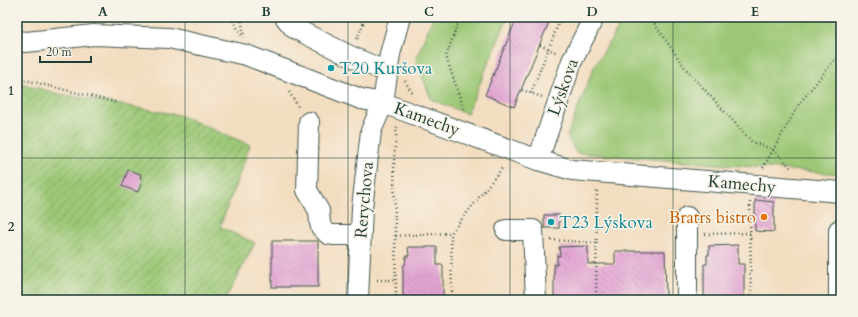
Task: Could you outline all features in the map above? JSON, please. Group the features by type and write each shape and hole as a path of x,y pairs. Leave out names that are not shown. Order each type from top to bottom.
{"street":[{"path":"285,17 294,28 350,56 387,72"},
{"name":"Rerychova","path":"358,300 362,208 371,131 383,103 390,54 400,17"},
{"name":"Lýskova","path":"538,160 572,60 594,17"},
{"name":"Kamechy","path":"17,41 26,42 94,35 169,38 246,55 361,99 383,103 538,160 572,170 841,192"},
{"path":"309,122 307,190 319,210 320,223 328,234 360,235"},
{"path":"687,217 687,300"},
{"path":"506,230 533,230 536,300"},
{"path":"839,230 839,300"}],"path":[{"path":"231,17 244,39"},
{"path":"350,56 366,17"},
{"path":"460,17 446,57 467,117"},
{"path":"522,90 530,93 561,17"},
{"path":"650,17 685,68 752,142 774,150 794,172"},
{"path":"760,174 799,104 841,52"},
{"path":"17,78 118,103"},
{"path":"288,91 309,122"},
{"path":"396,300 394,158 398,122"},
{"path":"452,300 451,233 503,166"},
{"path":"596,300 597,189"},
{"path":"750,195 751,300"},
{"path":"396,236 451,233"},
{"path":"699,234 750,233"},
{"path":"548,240 597,242"},
{"path":"370,281 396,280"}],"green space":[{"path":"433,17 508,17 467,114 431,99 416,59"},
{"path":"625,17 841,17 841,174 576,153 567,136 594,67"},
{"path":"17,82 59,94 179,115 250,145 220,227 255,243 225,300 17,300"}],"building":[{"path":"517,17 551,17 514,107 485,95"},
{"path":"128,170 141,174 140,178 143,179 138,192 122,186"},
{"name":"Bratrs bistro","path":"755,200 774,202 774,232 755,231"},
{"name":"T23 Lýskova","path":"544,215 559,215 559,228 544,228"},
{"path":"272,241 318,241 318,287 272,287"},
{"path":"738,245 738,264 744,264 744,300 704,300 704,264 707,264 709,246"},
{"path":"588,246 588,264 615,264 615,251 665,251 666,300 554,300 554,264 557,265 557,255 560,256 559,247"},
{"path":"408,247 437,247 437,265 443,265 443,300 403,300 403,266 405,265 406,256 409,256"}],"place":[{"name":"T20 Kuršova","path":"331,68"},
{"name":"Bratrs bistro","path":"764,217"},
{"name":"T23 Lýskova","path":"551,222"}]}
